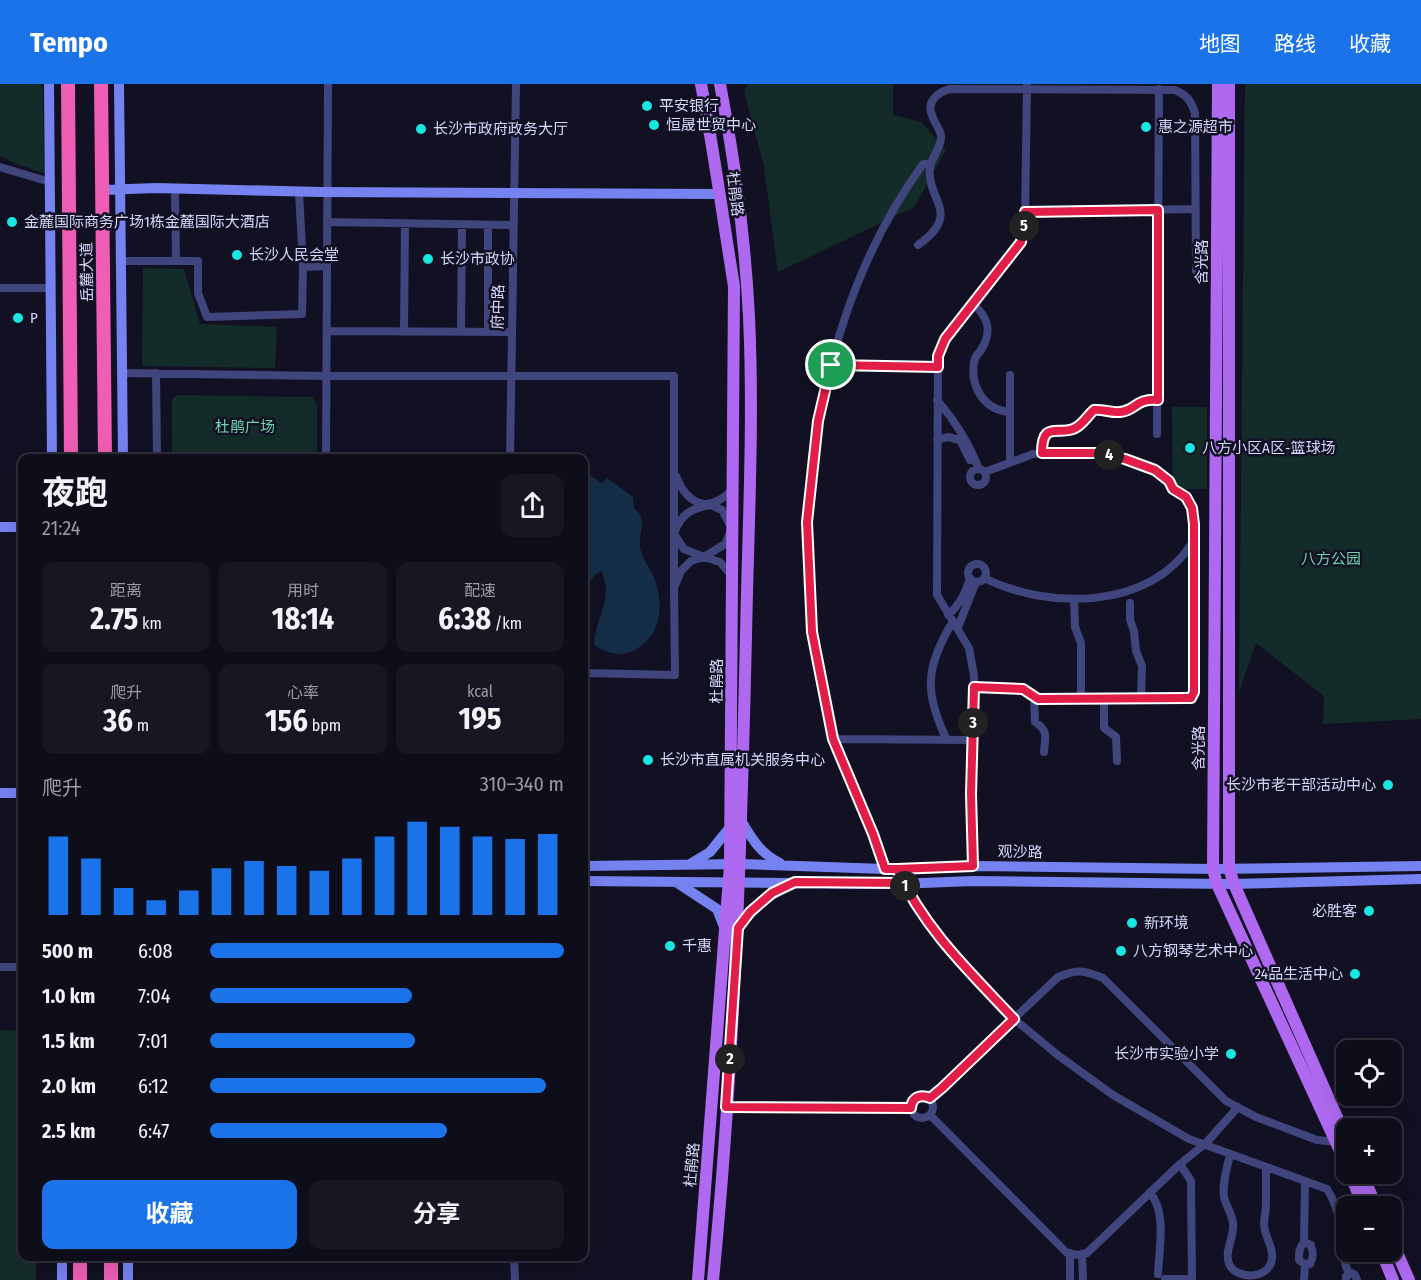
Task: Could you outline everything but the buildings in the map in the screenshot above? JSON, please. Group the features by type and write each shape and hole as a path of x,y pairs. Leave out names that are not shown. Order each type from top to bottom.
{"highway":[{"name":"岳麓大道","path":"68,84 71,454"},
{"name":"岳麓大道","path":"101,84 105,454"},
{"path":"80,1261 80,1280"},
{"path":"111,1261 111,1280"}],"main road":[{"path":"49,84 52,454"},
{"path":"119,84 123,454"},
{"name":"杜鹃路","path":"701,84 716,158 719,194 734,286 732,529 736,824"},
{"name":"杜鹃路","path":"698,1280 726,934 734,882 750,446 749,317 735,158 720,84"},
{"name":"含光路","path":"1218,84 1213,869 1217,884 1336,1129"},
{"name":"含光路","path":"1229,84 1229,868 1336,1127"},
{"path":"102,190 719,194"},
{"path":"0,527 18,527"},
{"path":"0,793 18,793"},
{"path":"687,865 710,852 736,824 769,858 786,866"},
{"name":"观沙路","path":"588,866 735,865 885,869 973,866 1213,869 1421,866"},
{"name":"观沙路","path":"588,881 904,883 973,880 1234,884 1421,879"},
{"path":"676,882 717,909 726,934"},
{"name":"杜鹃路","path":"713,1280 738,928 734,882"},
{"path":"738,928 750,912 772,893 795,882"},
{"path":"62,1261 62,1280"},
{"path":"128,1261 128,1280"},
{"path":"1386,1262 1393,1280"},
{"path":"1401,1262 1409,1280"}],"street":[{"path":"326,454 328,84"},
{"name":"府中路","path":"510,454 516,84"},
{"path":"973,866 974,676 969,648 938,595 938,356 945,339 1021,242 1025,212 1027,86"},
{"path":"918,244 929,236 940,218 941,205 934,190 931,164 941,143 941,135 930,106 940,91 1027,86 1175,90 1184,94 1192,102 1195,113 1196,271"},
{"path":"1157,434 1159,89"},
{"path":"885,869 873,834 833,739 812,632 807,522 818,421 831,365 847,315 869,258 907,186 923,164 931,164"},
{"path":"0,167 50,182"},
{"path":"175,189 176,261"},
{"path":"121,261 198,261 198,293 207,317 302,314 303,267 298,191"},
{"path":"1025,212 1195,209"},
{"path":"327,222 513,225"},
{"path":"404,332 405,224"},
{"path":"461,331 462,225"},
{"path":"488,225 488,331"},
{"path":"303,267 327,266"},
{"path":"0,288 50,288"},
{"path":"973,304 984,314 987,325 987,336 975,358 974,381 982,399 992,408 1010,412"},
{"path":"327,331 511,332"},
{"path":"831,365 938,367"},
{"path":"122,373 327,376 674,376 675,675 588,673"},
{"path":"156,373 157,454"},
{"path":"1010,375 1010,462"},
{"path":"937,400 963,435 979,471"},
{"path":"1042,453 1042,443 1047,434 1054,429 1071,430 1081,425 1094,410 1107,409 1119,412 1143,400 1158,400"},
{"path":"937,440 948,437 960,440 979,471"},
{"path":"974,687 1023,689 1038,699 1191,698 1194,692 1192,508 1186,497 1173,489 1169,481 1155,470 1125,459 1097,453 1042,453 979,471"},
{"path":"674,469 685,495 698,503 722,510 732,529 725,544 704,557 692,561 681,571 674,588"},
{"path":"732,489 723,500 711,505 696,507 686,513 677,523 674,534 684,549 720,562 733,576"},
{"path":"977,579 1024,593 1051,598 1074,599 1104,596 1136,588 1169,570 1185,555 1193,542"},
{"path":"947,740 934,711 930,691 932,668 958,605 968,587 977,579"},
{"path":"953,621 962,614 977,579"},
{"path":"1074,599 1075,627 1081,643 1081,699"},
{"path":"1130,603 1130,620 1134,631 1136,651 1142,666 1141,699"},
{"path":"1034,696 1035,722 1045,731 1044,752"},
{"path":"1104,699 1104,728 1116,737 1117,761"},
{"path":"833,739 972,740"},
{"path":"897,869 909,894 940,940 1014,1019 1059,1056 1113,1095 1203,1146 1327,1190 1332,1197 1342,1229 1343,1259 1347,1277 1355,1275 1357,1280"},
{"path":"0,967 18,967"},
{"path":"930,1098 1058,977 1073,970 1103,978 1226,1101 1256,1117 1317,1140 1336,1141"},
{"path":"916,1097 930,1098 933,1112 921,1118 915,1116 911,1108 916,1097"},
{"path":"726,1107 911,1108"},
{"path":"930,1114 1067,1253 1082,1254 1087,1252 1180,1164 1203,1146 1238,1107"},
{"path":"1230,1155 1224,1196 1233,1222 1227,1252 1234,1277 1263,1278 1273,1258 1264,1223 1266,1168"},
{"path":"1150,1193 1158,1202 1160,1278 1192,1279 1191,1181 1180,1164"},
{"path":"1304,1280 1305,1265 1299,1260 1299,1252 1304,1242 1305,1182"},
{"path":"1070,1253 1070,1280"},
{"path":"1082,1254 1083,1280"},
{"path":"514,1261 514,1280"}],"green space":[{"path":"0,84 41,84 44,173 0,156"},
{"path":"749,84 893,84 893,115 921,122 946,150 914,207 778,272 764,167 744,90"},
{"name":"八方公园","path":"1245,84 1421,84 1421,719 1323,724 1324,696 1256,643 1239,692"},
{"path":"143,268 184,269 200,324 277,327 275,368 142,366"},
{"name":"杜鹃广场","path":"178,395 312,397 317,405 317,454 172,453 173,398"},
{"name":"八方小区A区-篮球场","path":"1172,407 1207,407 1207,489 1173,489"},
{"path":"0,1030 18,1031 18,1261 36,1261 36,1280 0,1280"}],"water":[{"path":"588,472 602,483 607,478 633,497 634,508 641,517 641,550 656,582 660,605 659,616 651,636 633,651 623,654 613,653 594,645 606,590 601,571 588,583"}],"place":[{"name":"平安银行","path":"647,106"},
{"name":"恒晟世贸中心","path":"654,125"},
{"name":"惠之源超市","path":"1146,127"},
{"name":"长沙市政府政务大厅","path":"421,129"},
{"name":"金麓国际商务广场1栋金麓国际大酒店","path":"12,222"},
{"name":"长沙人民会堂","path":"237,255"},
{"name":"长沙市政协","path":"428,259"},
{"name":"P","path":"18,318"},
{"name":"八方小区A区-篮球场","path":"1190,448"},
{"name":"长沙市直属机关服务中心","path":"648,760"},
{"name":"长沙市老干部活动中心","path":"1388,785"},
{"name":"必胜客","path":"1369,911"},
{"name":"新环境","path":"1132,923"},
{"name":"千惠","path":"670,946"},
{"name":"八方钢琴艺术中心","path":"1121,951"},
{"name":"24品生活中心","path":"1355,974"},
{"name":"长沙市实验小学","path":"1231,1054"}],"route":[{"path":"831,365 818,421 807,522 812,632 833,739 873,834 885,869 897,869 904,883 909,894 940,940 1014,1019 942,1088 930,1098 916,1097 911,1108 726,1107 738,928 750,912 772,893 795,882 904,883 897,869 973,866 971,794 974,687 1023,689 1038,699 1191,698 1194,692 1194,524 1192,508 1186,497 1173,489 1169,481 1155,470 1125,459 1097,453 1042,453 1042,443 1047,434 1054,429 1071,430 1081,425 1094,410 1107,409 1119,412 1143,400 1158,400 1158,210 1025,212 1021,242 945,339 938,356 938,367 831,365"}]}
